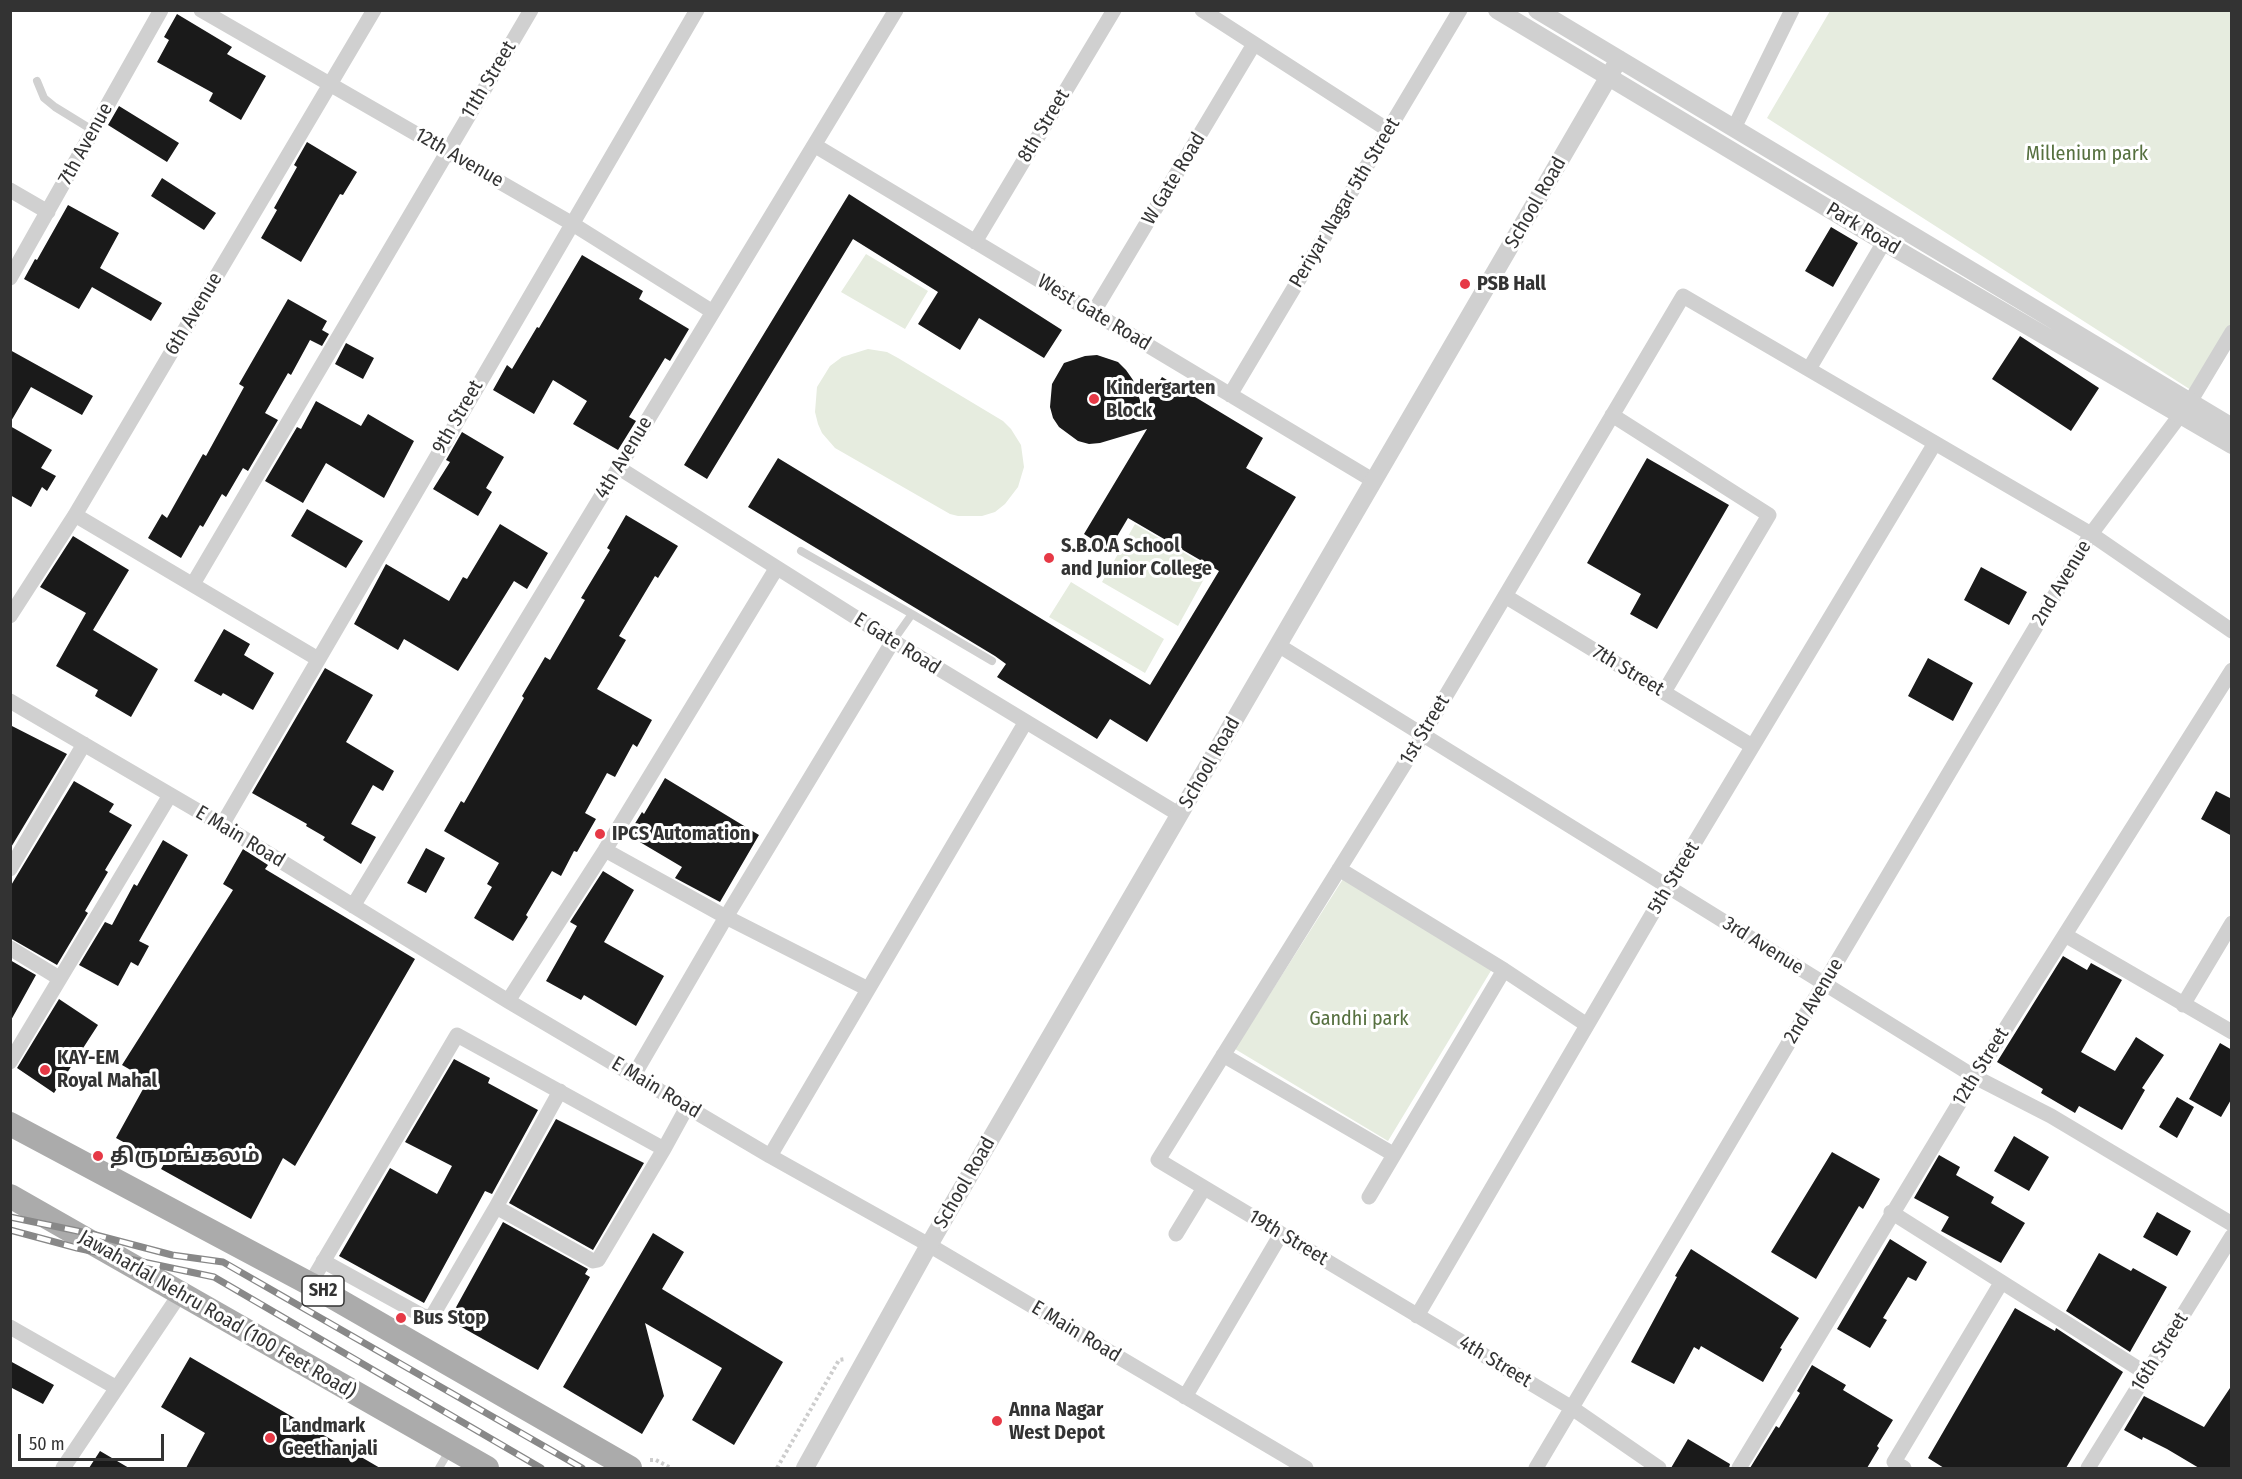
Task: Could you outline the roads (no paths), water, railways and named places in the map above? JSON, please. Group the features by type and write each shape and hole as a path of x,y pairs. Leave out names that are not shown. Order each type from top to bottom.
{"main road":[{"name":"SH2","path":"10,1124 310,1284 630,1468"},
{"name":"Jawaharlal Nehru Road (100 Feet Road)","path":"10,1197 487,1468"}],"street":[{"name":"7th Avenue","path":"10,278 161,10"},
{"name":"12th Avenue","path":"201,10 571,223 713,312"},
{"name":"6th Avenue","path":"10,616 75,515 374,10"},
{"name":"11th Street","path":"193,584 531,10"},
{"name":"9th Street","path":"222,825 697,10"},
{"name":"4th Avenue","path":"353,906 896,10"},
{"name":"8th Street","path":"975,242 1114,10"},
{"path":"1202,10 1388,130"},
{"name":"Periyar Nagar 5th Street","path":"1230,395 1460,10"},
{"name":"Park Road","path":"1497,10 1884,242 2186,409 2232,427"},
{"name":"Park Road","path":"1537,10 1734,128 2186,409 2232,445"},
{"path":"1734,128 1792,10"},
{"name":"W Gate Road","path":"1093,313 1254,44"},
{"name":"School Road","path":"805,1468 929,1245 1619,59"},
{"name":"West Gate Road","path":"814,144 1374,481"},
{"path":"10,190 48,212"},
{"path":"1884,242 1809,369 2091,534 2232,631"},
{"name":"1st Street","path":"1158,1160 1422,735 1683,296 1809,369"},
{"name":"2nd Avenue","path":"1536,1468 2091,534 2186,409 2232,332"},
{"path":"1612,415 1769,515 1664,692"},
{"name":"5th Street","path":"1417,1316 1668,887 1935,443"},
{"name":"E Gate Road","path":"619,468 776,569 1179,815"},
{"path":"75,515 318,659"},
{"path":"508,1001 605,850 776,569"},
{"name":"7th Street","path":"1504,596 1752,746"},
{"path":"634,1075 726,916 893,641"},
{"name":"3rd Avenue","path":"1278,645 1975,1077 2051,1116 2232,1224"},
{"name":"12th Street","path":"1739,1468 1975,1077 2232,670"},
{"name":"E Main Road","path":"10,701 222,825 508,1001 687,1107 929,1245 1306,1468"},
{"path":"770,1156 1025,723"},
{"path":"10,869 84,744"},
{"path":"10,1062 170,795"},
{"path":"605,850 726,916 868,989"},
{"path":"1339,869 1504,970 1587,1025"},
{"path":"2183,1005 2232,922"},
{"path":"2065,934 2232,1032"},
{"path":"10,948 60,978"},
{"path":"1369,1197 1504,970"},
{"path":"310,1284 457,1035 664,1149"},
{"path":"1223,1055 1394,1154"},
{"path":"323,1262 423,1316 430,1317 496,1207 560,1091"},
{"path":"496,1207 593,1261 598,1260 687,1107"},
{"name":"19th Street","path":"1158,1160 1417,1316"},
{"path":"1176,1234 1204,1188"},
{"path":"1892,1212 2146,1374"},
{"path":"1185,1397 1281,1234"},
{"name":"16th Street","path":"2088,1468 2232,1236"},
{"path":"1904,1468 1894,1462 2001,1283"},
{"path":"63,1468 180,1294"},
{"name":"4th Street","path":"1417,1316 1572,1408"},
{"path":"10,1327 117,1388"},
{"path":"1572,1408 1659,1468"}],"lane":[{"path":"38,81 45,98 55,107 94,131"},
{"path":"801,551 992,661"},
{"path":"893,641 912,614"},
{"path":"439,1468 451,1447"}],"railway":[{"path":"10,1217 92,1234 172,1255 223,1262 582,1468"},
{"path":"10,1230 77,1248 214,1277 541,1468"}],"place":[{"name":"PSB Hall","path":"1465,284"},
{"name":"Kindergarten Block","path":"1094,399"},
{"name":"S.B.O.A School and Junior College","path":"1049,558"},
{"name":"IPCS Automation","path":"600,834"},
{"name":"KAY-EM Royal Mahal","path":"45,1070"},
{"name":"திருமங்கலம்","path":"98,1156"},
{"name":"Bus Stop","path":"401,1318"},
{"name":"Anna Nagar West Depot","path":"997,1421"},
{"name":"Landmark Geethanjali","path":"270,1438"}],"park label":[{"name":"Millenium park","path":"2087,154"},
{"name":"Gandhi park","path":"1359,1019"}]}
